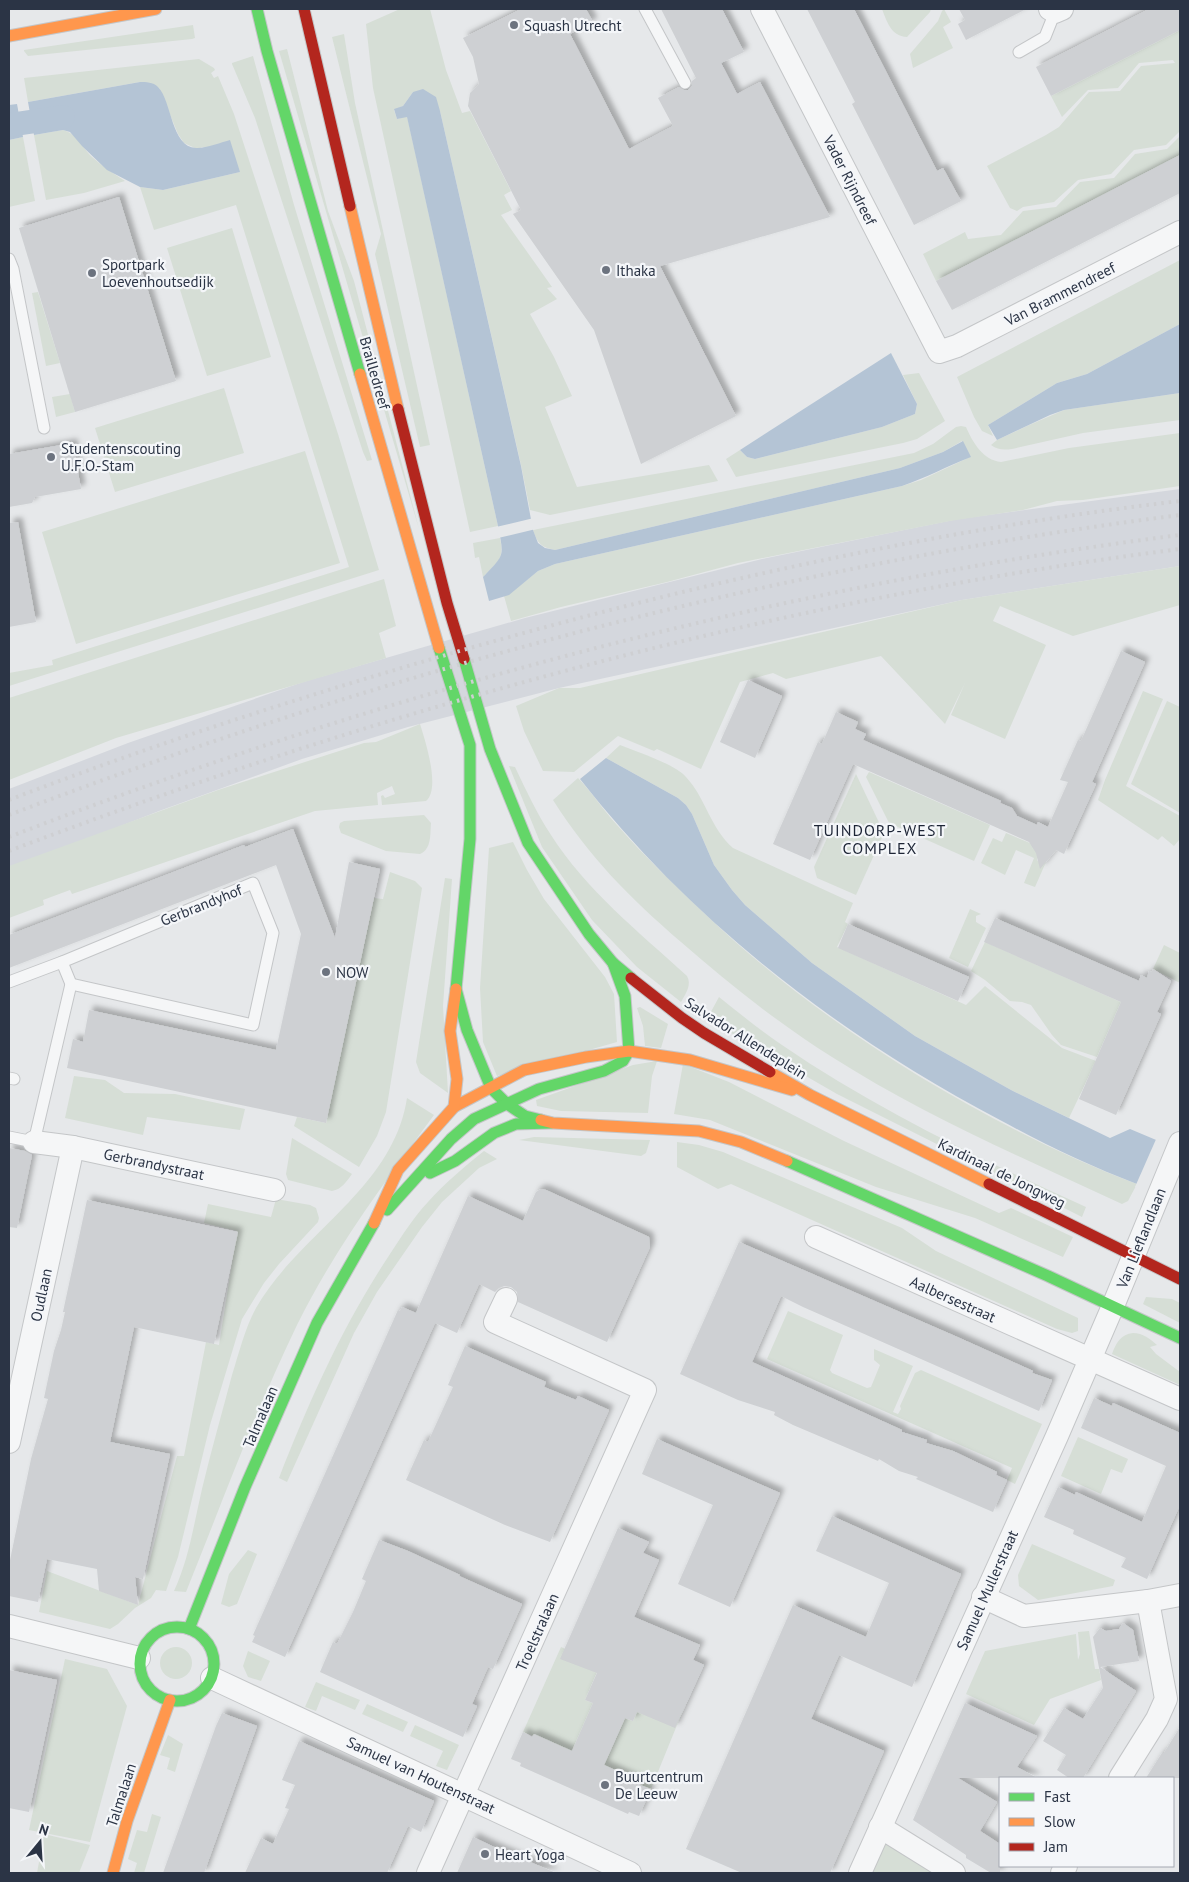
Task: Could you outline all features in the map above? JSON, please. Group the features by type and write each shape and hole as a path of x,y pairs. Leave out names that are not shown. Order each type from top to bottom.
{"main road":[{"path":"9,36 156,9"},
{"name":"Brailledreef","path":"257,9 269,60 419,581 470,745 470,839 456,990"},
{"name":"Brailledreef","path":"304,9 390,379 447,603 490,749"},
{"name":"Salvador Allendeplein","path":"490,749 528,843 589,934 613,963 682,1018 704,1033 810,1096"},
{"name":"Salvador Allendeplein","path":"613,963 625,996 629,1051"},
{"path":"456,990 467,1030 491,1088 507,1104 525,1116 553,1123"},
{"path":"454,1107 457,1079 450,1030 456,990"},
{"path":"417,1179 451,1139 474,1119 539,1089 604,1070 623,1062 629,1051"},
{"name":"Salvador Allendeplein","path":"398,1170 454,1107 524,1070 586,1056 629,1051 690,1060 810,1096"},
{"name":"Kardinaal de Jongweg","path":"810,1096 1180,1278"},
{"path":"417,1179 456,1161 494,1133 516,1124 553,1123 700,1131 726,1136 768,1152 1113,1306 1180,1338"},
{"name":"Talmalaan","path":"189,1629 245,1487 316,1323 374,1224 398,1170"},
{"name":"Talmalaan","path":"374,1224 417,1179"},
{"path":"177,1627 189,1629 201,1636 209,1645 214,1656 212,1678 205,1689 195,1696 183,1700 170,1700 150,1689 143,1680 139,1658 147,1640 156,1632 166,1628 177,1627"},
{"name":"Talmalaan","path":"113,1873 134,1803 170,1700"}],"street":[{"name":"Vader Rijndreef","path":"762,9 938,352"},
{"name":"Van Brammendreef","path":"938,352 957,346 1180,232"},
{"name":"Gerbrandystraat","path":"34,1142 73,1147 274,1190"},
{"name":"Van Lieflandlaan","path":"1113,1306 1180,1143"},
{"name":"Oudlaan","path":"9,1442 73,1147"},
{"name":"Aalbersestraat","path":"816,1237 1180,1399"},
{"name":"Troelstralaan","path":"428,1873 645,1390 495,1322 506,1299"},
{"name":"Samuel Mullerstraat","path":"860,1873 1113,1306"},
{"path":"983,1598 1024,1616 1148,1601 1180,1594"},
{"path":"1121,1777 1157,1720 1166,1699 1148,1601"},
{"path":"9,1626 139,1658"},
{"name":"Samuel van Houtenstraat","path":"212,1678 630,1873"},
{"path":"880,1827 954,1873"}],"lane":[{"path":"646,9 685,83"},
{"path":"1019,52 1045,37 1056,10"},
{"path":"9,259 13,269 44,428"},
{"name":"Gerbrandyhof","path":"9,982 253,883 273,933 253,1025 71,984"},
{"path":"9,1137 34,1142 71,984 62,962"}],"shaded area":[{"path":"400,9 430,9 446,70 462,113 470,111 511,191 504,195 512,210 501,215 552,287 547,288 557,299 530,314 554,357 572,396 545,407 577,487 709,465 718,481 550,515 530,510 440,111 413,92 403,106 394,110 397,119 407,116 498,526 470,532 373,88 366,24"},
{"path":"882,9 931,9 907,37 893,31"},
{"path":"944,9 951,22 943,27 953,48 913,68 910,54 938,21"},
{"path":"193,25 195,38 192,39 28,56 24,51 24,50"},
{"path":"1180,30 1180,131 1166,145 1134,150 1111,174 1078,180 1054,202 1023,207 1017,211 1010,208 987,166 1059,127 1089,92 1120,91 1141,66 1175,63 1173,60 1139,63 1118,88 1088,90 1062,117 1051,96"},
{"path":"344,34 355,103 430,445 420,447 375,254 381,234 332,37"},
{"path":"287,49 328,211 354,281 419,529 279,51"},
{"path":"253,56 294,205 372,460 367,461 363,452 255,118 232,64"},
{"path":"199,59 214,68 215,70 211,73 214,78 218,76 234,114 338,434 379,570 9,686 9,673 53,665 52,660 349,567 236,205 154,230 140,187 163,190 240,172 203,147 197,149 184,143 178,134 159,88 140,82 28,102 24,78"},
{"path":"63,130 76,137 96,160 125,181 84,193 46,200 34,135"},
{"path":"1180,136 1180,155 936,281 923,254 965,232 968,239 1001,235 1023,211 1056,207 1080,182 1114,178 1135,154 1167,149"},
{"path":"23,137 35,201 9,207 9,140"},
{"path":"232,228 271,357 207,376 167,248"},
{"path":"1180,260 1180,324 1087,374 1057,383 988,425 993,436 982,431 957,377"},
{"path":"38,292 60,363 46,366 32,293"},
{"path":"919,373 945,421 917,439 736,477 726,459 740,450 747,457 755,459 882,427 915,414 917,404 903,375"},
{"path":"224,388 244,453 115,492 95,428"},
{"path":"1180,393 1180,420 1083,433 1012,449 1001,449 991,445 997,440 1064,410"},
{"path":"70,394 75,412 56,417 52,397"},
{"path":"956,427 966,427 979,450 989,458 1001,462 1069,448 1180,433 1180,486 1083,500 1057,501 1023,510 950,521 738,563 511,621 504,596 538,571 555,564 902,486 921,480 970,457 962,441 943,452 900,468 555,550 541,544 533,530 914,453 933,444"},
{"path":"305,451 340,563 76,644 42,532"},
{"path":"1180,489 1180,566 962,600 559,688 408,727 302,759 159,811 9,870 9,789 128,743 306,681 525,618 762,559 958,519"},
{"path":"500,538 501,556 483,577 479,557 475,558 473,543"},
{"path":"1180,566 1180,605 1073,636 1000,606 993,621 1046,645 1005,739 951,715 965,683 945,724 881,656 786,679 773,673 740,682 701,769 657,749 654,751 618,736 574,772 543,771 524,731 516,706 559,688 580,688 962,600"},
{"path":"384,579 396,626 379,633 386,658 116,738 9,780 9,698"},
{"path":"1143,691 1163,699 1126,786 1180,816 1180,841 1174,846 1162,836 1158,840 1098,800"},
{"path":"1167,701 1180,707 1180,813 1131,784"},
{"path":"420,724 431,764 432,776 430,795 426,801 382,805 381,796 383,795 385,798 395,794 392,786 377,793 378,805 315,811 72,894 70,890 43,900 44,905 9,918 9,866 218,790 364,743 376,742"},
{"path":"620,745 665,763 681,772 693,785 719,832 733,848 853,903 845,922 848,924 837,947 966,1005 985,986 1062,1048 1096,1061 1069,1118 1011,1090 915,1036 812,963 745,905 732,890 714,865 692,814 686,805 678,798 606,758"},
{"path":"509,766 515,767 546,827 580,874 614,910 687,976 689,986 681,1002 637,967 592,920 542,847"},
{"path":"869,772 990,825 974,861 889,823 866,777"},
{"path":"856,774 884,833 856,895 817,878 814,867"},
{"path":"578,778 627,837 671,881 750,955 800,995 853,1033 964,1103 1022,1133 1137,1184 1128,1201 1122,1204 1011,1153 902,1098 832,1057 792,1031 754,1002 699,958 644,909 611,876 581,840 553,800"},
{"path":"424,815 431,823 430,836 427,849 420,854 386,851 341,833 339,827 340,823 344,821"},
{"path":"1006,833 1030,843 1042,845 1037,860 1039,862 1046,862 1035,887 1024,883 1034,858 1016,850 1005,875 981,863 993,838 1002,842"},
{"path":"513,842 544,899 605,977 614,994 617,1042 497,1076 483,1042 480,988 489,848"},
{"path":"390,872 415,881 422,888 386,1112 377,1136 359,1167 294,1126 297,1117 326,1123 374,898 383,899"},
{"path":"445,878 452,879 443,1006 448,1093 420,1073 416,1062"},
{"path":"970,909 981,914 976,916 976,922 986,928 968,967 949,958"},
{"path":"985,942 1121,1002 1097,1057 1061,1045 1031,1005 1010,1001 971,971"},
{"path":"1164,945 1180,953 1180,983 1153,969"},
{"path":"719,997 782,1045 855,1091 931,1133 1086,1207 1082,1217 837,1094 707,1019"},
{"path":"640,1007 668,1024 661,1048 645,1046 643,1026 637,1008"},
{"path":"657,1061 652,1076 648,1113 561,1111 537,1106 536,1100 633,1065"},
{"path":"683,1064 729,1082 844,1141 999,1213 1011,1208 1073,1237 1063,1257 975,1218 876,1187 710,1120 674,1114"},
{"path":"74,1076 105,1080 124,1093 175,1094 245,1109 240,1130 147,1117 143,1135 65,1118"},
{"path":"407,1098 434,1115 361,1217 311,1297 267,1391 186,1592 174,1591 187,1554 205,1475 232,1375 252,1316 274,1281 364,1185 384,1159 398,1130"},
{"path":"534,1137 650,1140 646,1153 641,1156 519,1140"},
{"path":"292,1138 352,1174 341,1187 332,1191 288,1180 286,1174"},
{"path":"677,1142 699,1145 723,1152 902,1228 936,1251 1078,1318 1078,1331 1072,1333 1057,1329 731,1184 718,1189 677,1167"},
{"path":"484,1151 497,1159 479,1168 442,1202 422,1227 377,1292 354,1333 287,1482 279,1478 328,1363 373,1281 403,1234 434,1195"},
{"path":"276,1199 310,1205 316,1208 319,1218 318,1222 264,1283 242,1319 210,1425 178,1557 166,1591 156,1590 151,1598 135,1608 110,1629 39,1612 47,1571 138,1605 177,1456 184,1456 206,1342 219,1345 237,1231 204,1223 208,1204 271,1217"},
{"path":"1146,1297 1172,1299 1180,1303 1180,1323 1143,1304"},
{"path":"788,1311 843,1335 830,1370 832,1373 867,1388 871,1387 880,1365 874,1360 874,1349 913,1366 893,1412 898,1414 915,1373 921,1370 1042,1424 1015,1484 1007,1480 1012,1468 767,1359"},
{"path":"1133,1333 1143,1335 1157,1345 1150,1347 1156,1354 1180,1372 1180,1385 1112,1354 1115,1346 1125,1335"},
{"path":"1078,1437 1128,1459 1122,1473 1111,1469 1101,1494 1061,1476"},
{"path":"1032,1544 1115,1580 1113,1586 1038,1600 1019,1586 1018,1575"},
{"path":"248,1550 257,1554 237,1604 229,1607 221,1604 229,1574"},
{"path":"1089,1631 1095,1669 1099,1669 1101,1680 1050,1699 1034,1725 966,1694 985,1651 1076,1634 1078,1660 1080,1654 1078,1632"},
{"path":"176,1647 188,1651 192,1663 188,1675 176,1679 164,1675 160,1663 164,1651"},
{"path":"561,1647 686,1703 651,1789 604,1765 625,1718 633,1721 645,1693 597,1672 585,1700 593,1703 572,1751 523,1732"},
{"path":"248,1651 270,1661 261,1681 248,1677 243,1666"},
{"path":"65,1659 107,1669 127,1706 90,1842 29,1830"},
{"path":"316,1682 360,1700 355,1710 322,1696 316,1711 305,1707"},
{"path":"367,1704 408,1722 403,1732 362,1714"},
{"path":"415,1725 459,1745 447,1770 436,1766 443,1751 410,1736"},
{"path":"168,1735 183,1744 175,1772 167,1769 170,1758 160,1755"},
{"path":"152,1814 161,1817 144,1873 134,1873 137,1863 128,1859 137,1830 147,1832"},
{"path":"880,1827 954,1873 860,1873"},
{"path":"44,1834 90,1845 79,1873 37,1873"}],"water":[{"path":"140,82 152,83 158,87 163,94 181,140 188,146 199,148 230,140 240,172 163,190 140,187 107,170 70,132 63,130 34,135 28,102"},
{"path":"423,89 436,97 440,111 521,466 533,530 538,543 545,548 555,550 900,468 943,452 963,441 971,457 902,486 555,564 538,571 509,595 489,601 483,577 499,559 502,550 500,536 407,117 397,119 394,109 403,106 413,92"},
{"path":"17,104 23,137 9,140 9,105"},
{"path":"1180,324 1180,393 1064,410 997,440 988,425 1057,383 1087,374"},
{"path":"891,353 917,404 915,414 882,427 755,459 747,457 740,450"},
{"path":"606,758 678,798 686,805 692,814 714,865 745,905 812,963 915,1036 1011,1090 1110,1138 1130,1129 1180,1150 1137,1184 1084,1162 1000,1120 941,1087 826,1013 772,972 720,928 670,881 624,831 580,779"}],"pier":[{"path":"534,518 536,529 498,538 496,527"},
{"path":"1157,1137 1180,1147 1180,1207 1135,1187"}],"building":[{"name":"Ithaka","path":"521,9 586,9 593,22 570,34 629,149 673,126 658,98 679,87 688,90 692,86 692,81 696,78 661,9 722,9 744,52 721,63 737,94 760,82 830,217 660,266 736,416 641,464 594,330 513,214 521,210 468,106 470,93 479,84 473,57 463,38"},
{"path":"807,9 854,9 937,171 943,168 961,201 914,225 852,104 855,102"},
{"path":"959,9 1026,9 966,40 958,24 965,20"},
{"path":"1149,9 1180,9 1180,30 1051,96 1036,67"},
{"path":"1180,155 1180,193 952,310 936,281"},
{"path":"119,197 176,381 75,412 19,228"},
{"path":"73,443 81,489 35,497 32,503 9,507 9,454"},
{"path":"18,522 36,622 9,627 9,523"},
{"path":"1121,651 1145,662 1092,782 1096,784 1064,854 1056,850 1040,869 1036,853 1029,842 853,764 810,860 773,844 818,742 822,744 836,712 858,722 855,729 866,734 863,740 1001,801 1000,803 1012,808 1017,816 1037,825 1038,822 1048,827 1068,782 1060,780 1078,740 1081,741"},
{"path":"748,680 782,696 755,758 720,742"},
{"name":"NOW","path":"293,829 335,938 349,862 380,869 326,1123 67,1068 73,1039 83,1042 89,1010 276,1050 301,934 276,865 9,968 9,935 244,845 245,847"},
{"path":"995,918 1139,981 1141,975 1147,978 1149,971 1152,972 1153,969 1171,981 1157,1012 1161,1014 1116,1115 1079,1099 1121,1002 984,942"},
{"path":"848,924 969,977 958,1001 838,948"},
{"path":"9,1148 25,1151 32,1155 17,1228 9,1227"},
{"path":"541,1189 649,1237 650,1247 607,1342 518,1302 517,1292 511,1287 504,1286 495,1292 479,1284 457,1333 435,1323 285,1657 252,1642 255,1636 253,1635 398,1310 400,1311 402,1307 416,1313 468,1196 523,1221 536,1192"},
{"path":"87,1200 238,1232 214,1344 134,1327 110,1442 170,1454 143,1579 135,1577 138,1605 99,1591 97,1569 47,1559 38,1602 9,1596 9,1565 31,1459 48,1399 44,1398 65,1312 63,1312"},
{"path":"739,1242 955,1336 1033,1371 1032,1373 1052,1380 1039,1411 781,1296 752,1362 902,1430 902,1432 927,1440 926,1443 953,1451 997,1472 996,1475 1007,1480 993,1512 916,1479 918,1477 899,1471 879,1459 878,1461 793,1425 774,1415 775,1412 738,1400 680,1374"},
{"path":"465,1346 546,1382 544,1387 576,1400 578,1396 609,1410 550,1542 505,1525 406,1480 424,1440 428,1442 453,1387 448,1385"},
{"path":"1094,1398 1112,1406 1113,1403 1180,1433 1180,1505 1147,1579 1121,1567 1126,1558 1073,1534 1074,1530 1044,1517 1058,1487 1075,1495 1076,1492 1142,1522 1166,1466 1081,1428"},
{"path":"657,1439 780,1493 730,1607 678,1584 713,1505 642,1474"},
{"path":"832,1516 961,1574 912,1687 839,1655 811,1719 884,1751 830,1873 742,1873 686,1849 793,1605 866,1637 889,1583 816,1551"},
{"path":"618,1528 649,1542 643,1553 659,1560 634,1617 700,1645 693,1660 704,1665 675,1728 637,1712 633,1721 625,1718 604,1765 642,1782 640,1785 651,1789 639,1816 629,1812 628,1814 520,1766 521,1763 511,1759 523,1732 532,1737 534,1734 572,1751 593,1703 585,1700 597,1673 560,1659"},
{"path":"379,1540 408,1551 522,1604 493,1669 488,1667 472,1704 477,1706 463,1737 320,1672 333,1642 337,1644 353,1612 366,1581 362,1579"},
{"path":"1123,1623 1133,1630 1139,1661 1100,1667 1136,1691 1084,1777 1068,1777 1057,1770 1066,1755 1043,1741 1064,1708 1083,1719 1103,1688 1093,1637 1100,1628 1106,1631 1119,1629"},
{"path":"9,1670 57,1680 29,1812 9,1808"},
{"path":"965,1703 1037,1736 1017,1767 1035,1777 958,1778 997,1802 980,1831 999,1843 1000,1873 991,1873 966,1858 966,1855 913,1820"},
{"path":"222,1713 257,1726 204,1873 163,1873 216,1726"},
{"path":"1180,1727 1180,1778 1147,1777 1162,1753 1164,1753"},
{"path":"299,1741 434,1801 421,1832 408,1826 387,1873 245,1873 261,1838 273,1844 289,1809 285,1808 295,1785 282,1780"},
{"path":"473,1837 492,1846 556,1873 457,1873"}],"waterway":[{"path":"9,125 63,117"}],"railway":[{"path":"9,800 124,757 300,699 564,622 738,579 914,542 1003,526 1180,501"},
{"path":"9,815 151,763 295,715 440,670 586,630 733,594 881,563 1030,537 1180,515"},
{"path":"9,837 151,784 294,736 439,691 586,651 733,615 881,583 1030,557 1180,535"},
{"path":"9,851 151,799 295,751 439,706 586,666 733,629 881,598 1030,571 1180,549"}],"traffic: fast":[{"path":"257,9 267,51 360,374"},
{"path":"439,648 470,745 470,839 456,989 467,1030 491,1088 507,1104 525,1116 541,1120"},
{"path":"464,659 490,749 528,843 589,934 613,963 631,978"},
{"path":"387,1210 451,1139 474,1119 539,1089 604,1071 623,1061 629,1051 625,996 613,963"},
{"path":"430,1173 455,1161 494,1133 516,1124 551,1123"},
{"path":"787,1161 1048,1276 1180,1338"},
{"path":"189,1629 245,1487 317,1323 374,1223"},
{"path":"177,1627 198,1633 208,1643 214,1664 208,1685 198,1695 177,1701 156,1695 146,1685 140,1664 146,1643 156,1633 177,1627"}],"traffic: slow":[{"path":"9,36 156,9"},
{"path":"350,206 398,409"},
{"path":"360,374 439,648"},
{"path":"374,1223 398,1170 454,1107 457,1079 450,1031 456,989"},
{"path":"454,1107 524,1070 586,1057 629,1051 690,1060 792,1090"},
{"path":"770,1072 810,1095 989,1184"},
{"path":"541,1120 553,1123 699,1131 741,1142 787,1161"},
{"path":"113,1873 127,1821 170,1700"}],"traffic: jam":[{"path":"304,9 350,206"},
{"path":"398,409 447,603 464,659"},
{"path":"631,978 704,1033 770,1072"},
{"path":"989,1184 1180,1279"}],"place":[{"name":"Squash Utrecht","path":"514,25"},
{"name":"Ithaka","path":"606,270"},
{"name":"Sportpark Loevenhoutsedijk","path":"92,273"},
{"name":"Studentenscouting U.F.O.-Stam","path":"51,457"},
{"name":"NOW","path":"326,972"},
{"name":"Buurtcentrum De Leeuw","path":"605,1785"},
{"name":"Heart Yoga","path":"485,1854"}],"district":[{"name":"TUINDORP-WEST COMPLEX","path":"880,839"}]}
